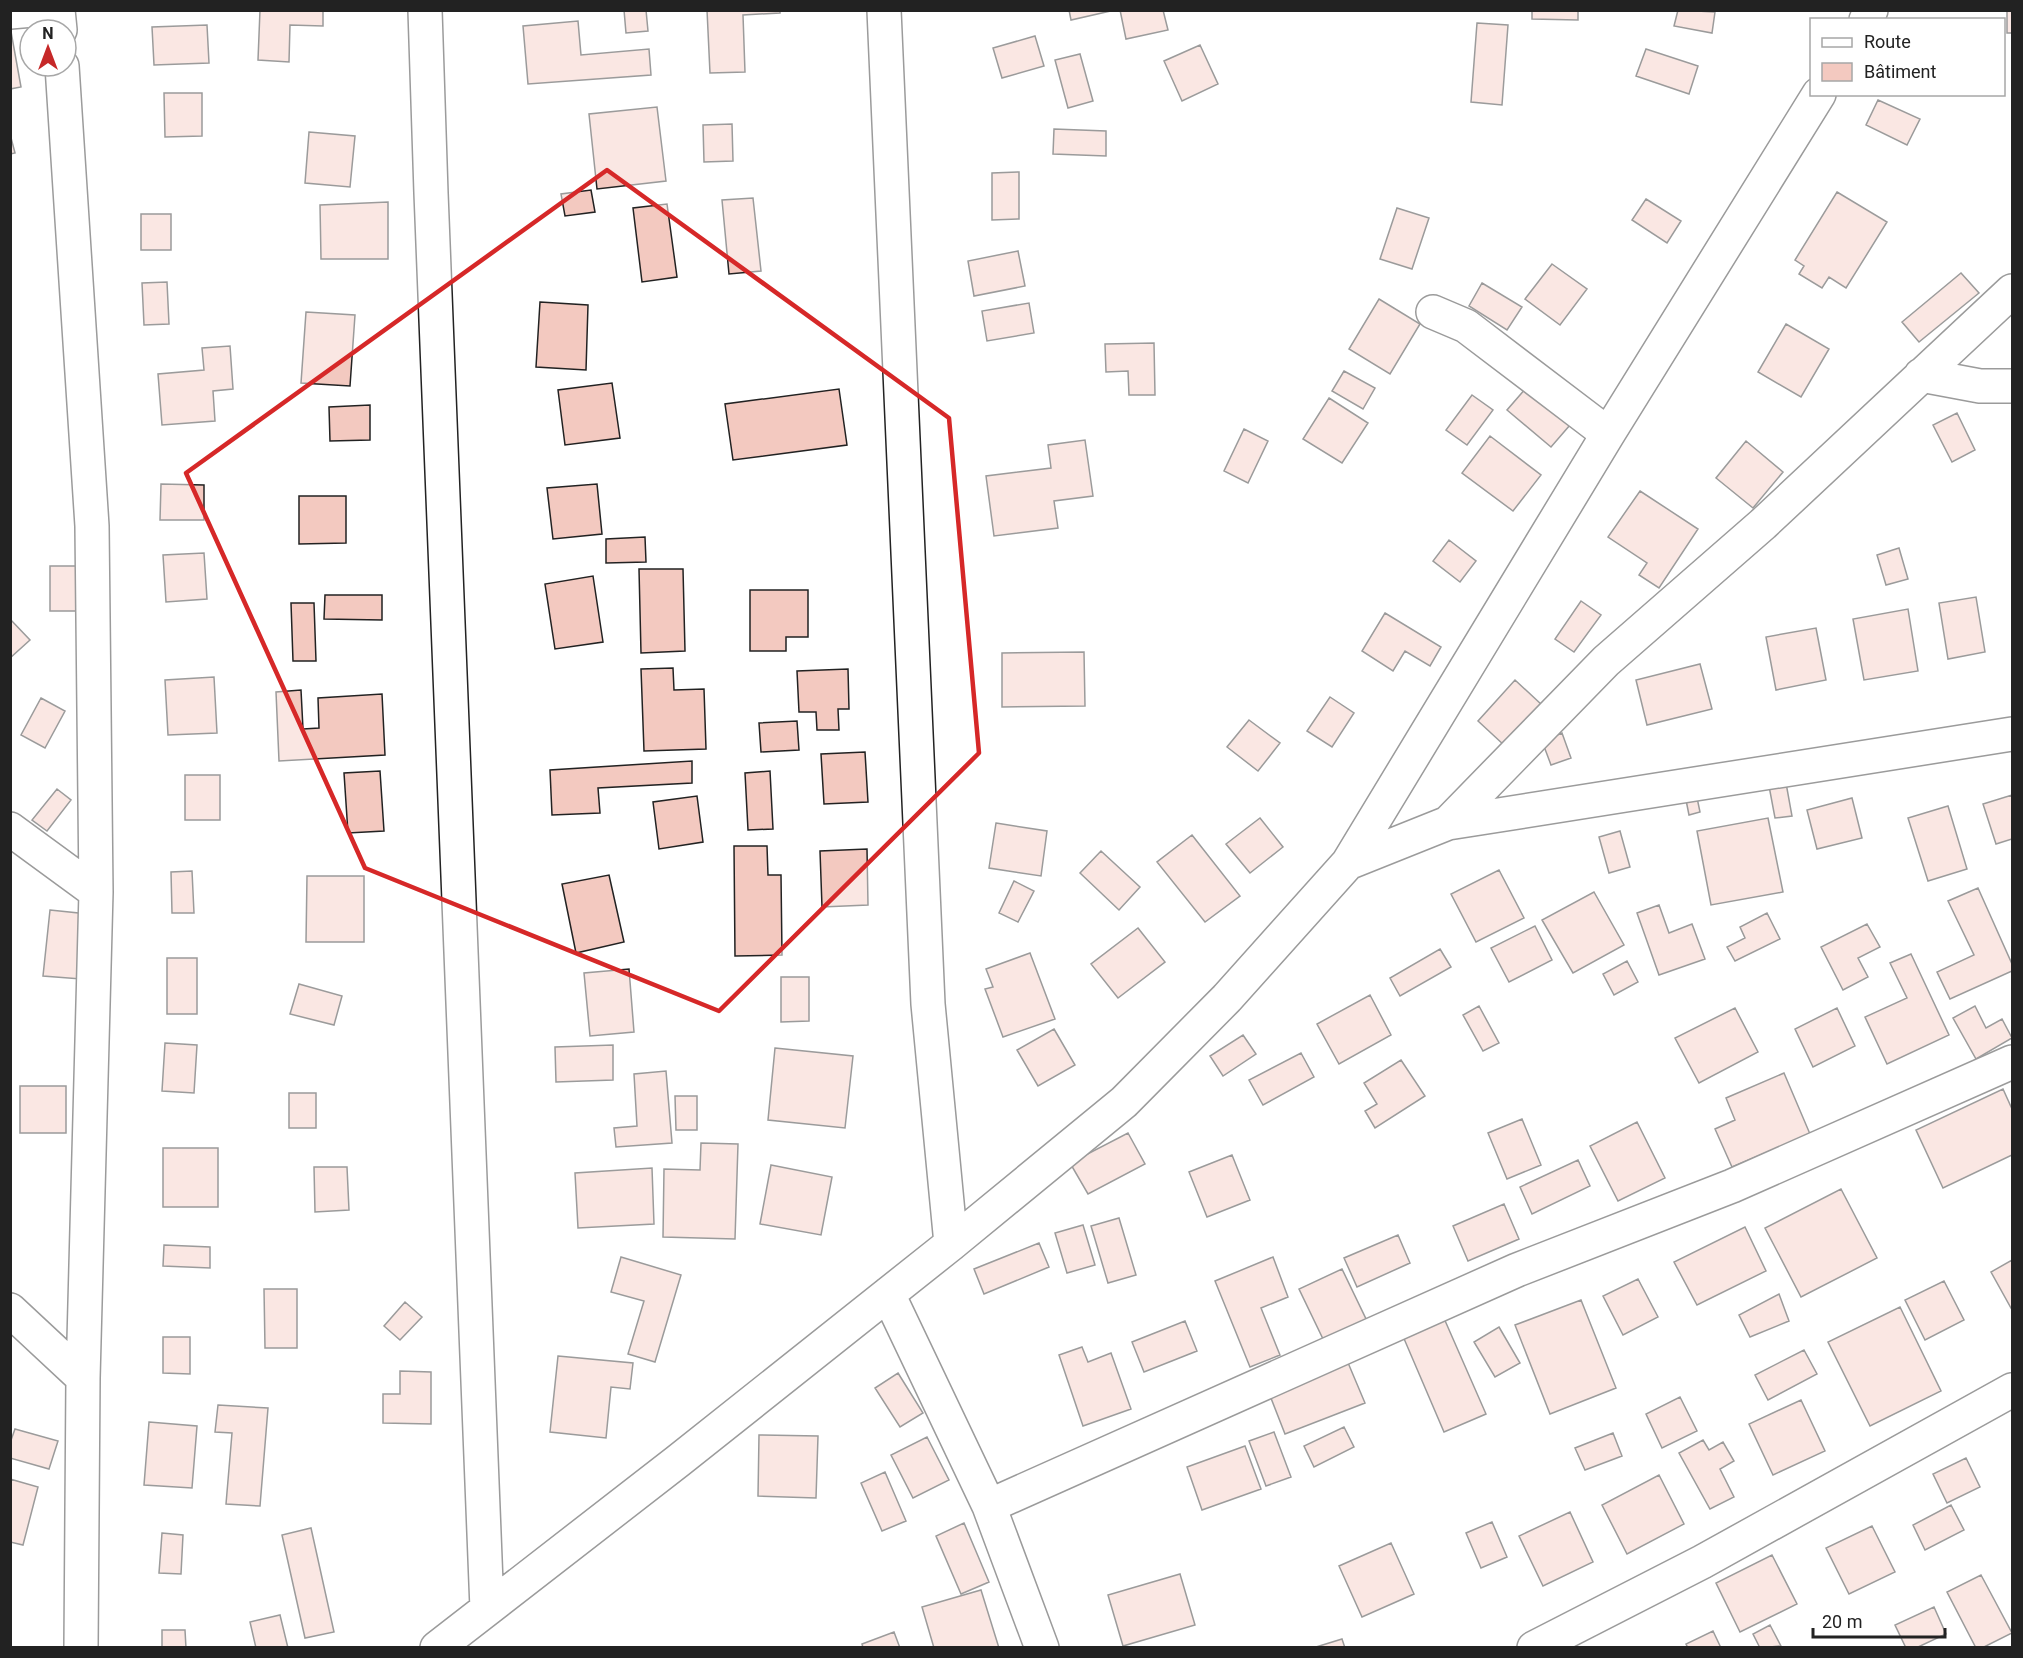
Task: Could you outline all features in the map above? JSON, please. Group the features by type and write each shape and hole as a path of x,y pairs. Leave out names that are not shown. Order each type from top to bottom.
{"street":[{"path":"10,12 33,10"},
{"path":"425,10 430,193 486,1609"},
{"path":"884,10 928,1004 951,1244"},
{"path":"63,78 92,526 96,892 83,1378 81,1647"},
{"path":"437,1647 669,1468 951,1244 1124,1102 1227,998 1348,862 1608,434 1818,96"},
{"path":"1448,823 1606,662 1763,524 2013,291"},
{"path":"1433,312 1466,326 1608,434"},
{"path":"1921,375 1980,386 2013,386"},
{"path":"1348,862 1448,823 2013,734"},
{"path":"10,830 96,892"},
{"path":"989,1506 1517,1270 1732,1186 2013,1062"},
{"path":"888,1294 989,1506 1042,1647"},
{"path":"10,1310 83,1378"},
{"path":"1534,1647 1702,1562 2013,1390"}],"highlighted area":[{"path":"607,170 949,418 979,753 719,1011 365,868 186,473"}],"building":[{"path":"260,10 323,10 323,26 290,25 289,62 258,60"},
{"path":"624,10 646,10 648,31 626,33"},
{"path":"707,10 780,10 780,13 743,15 745,72 710,73"},
{"path":"1069,10 1115,10 1071,20"},
{"path":"1120,10 1163,10 1168,30 1126,39"},
{"path":"1532,10 1578,10 1578,20 1532,19"},
{"path":"1678,10 1715,12 1712,33 1674,26"},
{"path":"2007,10 2012,10 2012,33 2007,33"},
{"path":"578,21 581,55 649,49 651,75 528,84 523,26"},
{"path":"1477,23 1508,25 1502,105 1471,102"},
{"path":"207,25 209,63 154,65 152,27"},
{"path":"10,26 21,87 10,89"},
{"path":"1035,36 1044,66 1002,78 993,48"},
{"path":"1200,45 1218,84 1182,101 1164,61"},
{"path":"1646,49 1698,66 1689,94 1636,76"},
{"path":"1080,54 1093,101 1068,108 1055,60"},
{"path":"164,93 202,93 202,136 165,137"},
{"path":"1878,100 1920,119 1907,145 1866,125"},
{"path":"657,107 666,181 597,189 589,114"},
{"path":"732,124 733,161 704,162 703,125"},
{"path":"1054,129 1106,131 1106,156 1053,154"},
{"path":"309,132 355,136 350,187 305,183"},
{"path":"10,134 15,153 10,154"},
{"path":"1019,172 1019,219 992,220 992,173"},
{"path":"591,190 595,212 565,216 561,194"},
{"path":"1837,192 1887,222 1846,288 1829,277 1822,288 1799,274 1804,266 1795,260"},
{"path":"753,198 761,271 729,274 722,200"},
{"path":"1646,199 1681,221 1667,243 1632,220"},
{"path":"388,202 388,259 321,259 320,205"},
{"path":"667,204 677,277 642,282 633,208"},
{"path":"1397,208 1429,218 1412,269 1380,259"},
{"path":"141,214 171,214 171,250 141,250"},
{"path":"1018,251 1025,286 974,296 968,261"},
{"path":"1552,264 1587,289 1560,325 1525,299"},
{"path":"1961,273 1979,293 1919,342 1902,322"},
{"path":"167,282 169,324 144,325 142,283"},
{"path":"1482,283 1522,307 1507,330 1469,306"},
{"path":"1379,299 1420,324 1390,374 1349,349"},
{"path":"540,302 588,305 586,370 536,367"},
{"path":"1029,303 1034,333 987,341 982,311"},
{"path":"306,312 355,315 350,386 301,383"},
{"path":"1786,324 1829,349 1801,397 1758,372"},
{"path":"1154,343 1155,395 1129,395 1128,371 1106,372 1105,344"},
{"path":"230,346 233,389 213,391 215,421 162,425 158,374 204,370 202,348"},
{"path":"1344,371 1375,388 1363,409 1332,391"},
{"path":"612,383 620,438 565,445 558,390"},
{"path":"1526,388 1570,425 1551,447 1507,410"},
{"path":"839,389 847,445 733,460 725,404"},
{"path":"1472,395 1493,410 1467,445 1446,430"},
{"path":"1329,398 1368,423 1342,463 1303,439"},
{"path":"370,405 370,440 330,441 329,407"},
{"path":"1957,413 1975,450 1952,462 1933,425"},
{"path":"1244,429 1268,441 1248,483 1224,471"},
{"path":"1490,436 1541,475 1513,511 1462,473"},
{"path":"1085,440 1093,496 1054,501 1058,528 994,536 986,476 1051,468 1048,445"},
{"path":"1746,441 1783,472 1753,508 1716,478"},
{"path":"161,484 204,485 204,520 160,520"},
{"path":"597,484 602,534 553,539 547,488"},
{"path":"1640,491 1698,529 1659,588 1639,575 1647,563 1608,537"},
{"path":"299,496 346,496 346,543 299,544"},
{"path":"645,537 646,562 606,563 606,539"},
{"path":"1449,540 1476,561 1460,582 1433,561"},
{"path":"1899,548 1908,579 1886,585 1877,555"},
{"path":"204,553 207,599 166,602 163,555"},
{"path":"50,566 82,566 81,611 50,611"},
{"path":"639,569 683,569 685,651 641,653"},
{"path":"593,576 603,642 555,649 545,584"},
{"path":"750,590 808,590 808,637 786,637 786,651 750,651"},
{"path":"325,595 382,595 382,620 324,619"},
{"path":"1976,597 1985,652 1948,659 1939,603"},
{"path":"1581,601 1601,615 1574,652 1555,639"},
{"path":"291,603 314,603 316,661 293,661"},
{"path":"1908,609 1918,671 1864,680 1853,619"},
{"path":"1385,613 1441,647 1430,666 1405,651 1393,671 1362,651"},
{"path":"10,619 30,640 10,658"},
{"path":"1816,628 1826,680 1776,690 1766,637"},
{"path":"1084,652 1085,706 1002,707 1002,653"},
{"path":"1700,664 1712,709 1647,725 1636,680"},
{"path":"673,668 674,690 704,689 706,749 644,751 641,669"},
{"path":"848,669 849,709 838,709 839,730 817,730 816,712 799,712 797,671"},
{"path":"214,677 217,733 168,735 165,680"},
{"path":"1515,680 1542,705 1505,746 1478,721"},
{"path":"301,690 303,729 319,728 318,698 382,694 385,755 279,761 276,692"},
{"path":"1330,697 1354,713 1332,747 1307,731"},
{"path":"41,698 65,711 45,748 21,735"},
{"path":"1249,720 1280,743 1258,771 1227,747"},
{"path":"797,721 799,750 761,752 759,723"},
{"path":"1562,733 1571,758 1551,765 1542,741"},
{"path":"865,752 868,802 824,804 821,754"},
{"path":"692,761 692,783 598,788 600,813 552,815 550,770"},
{"path":"380,771 384,831 348,833 344,773"},
{"path":"770,771 773,829 748,830 745,773"},
{"path":"185,775 220,775 220,820 185,820"},
{"path":"1786,783 1792,816 1775,818 1769,786"},
{"path":"1695,788 1700,812 1689,815 1684,790"},
{"path":"57,789 71,800 47,831 32,820"},
{"path":"2012,795 2012,839 1996,844 1983,804"},
{"path":"697,796 703,842 659,849 653,802"},
{"path":"1852,798 1862,838 1817,849 1807,810"},
{"path":"1948,806 1967,869 1928,881 1908,818"},
{"path":"1260,818 1283,847 1250,873 1226,844"},
{"path":"1768,818 1783,892 1711,905 1697,831"},
{"path":"996,823 1047,831 1041,876 989,868"},
{"path":"1620,831 1630,867 1609,873 1599,837"},
{"path":"1192,835 1240,896 1205,922 1157,862"},
{"path":"734,846 767,846 768,875 781,875 782,955 735,956"},
{"path":"867,849 868,905 822,907 820,851"},
{"path":"1101,851 1140,887 1119,910 1080,873"},
{"path":"1499,870 1524,918 1476,942 1451,894"},
{"path":"192,871 194,913 172,913 171,872"},
{"path":"609,875 624,942 576,953 562,884"},
{"path":"307,876 364,876 364,942 306,942"},
{"path":"1014,881 1034,891 1018,922 999,913"},
{"path":"1978,888 2012,964 2012,971 1950,999 1937,972 1974,955 1948,901"},
{"path":"1594,892 1624,945 1573,973 1542,920"},
{"path":"1659,905 1669,933 1692,924 1705,959 1659,975 1637,913"},
{"path":"50,910 88,914 81,979 43,976"},
{"path":"1767,913 1780,939 1735,961 1727,947 1745,938 1740,927"},
{"path":"1867,924 1880,947 1858,958 1868,977 1843,990 1821,947"},
{"path":"1535,926 1552,960 1509,982 1491,948"},
{"path":"1138,928 1165,962 1118,998 1091,964"},
{"path":"1440,949 1451,967 1400,996 1390,978"},
{"path":"1030,953 1055,1019 1003,1037 985,989 993,987 986,969"},
{"path":"1911,954 1949,1035 1887,1064 1865,1017 1907,998 1890,963"},
{"path":"167,958 197,958 197,1014 167,1014"},
{"path":"1627,961 1638,982 1614,995 1603,974"},
{"path":"629,969 634,1032 590,1036 584,973"},
{"path":"781,977 809,977 809,1021 781,1022"},
{"path":"299,984 342,996 334,1025 290,1014"},
{"path":"1370,995 1391,1035 1339,1064 1317,1024"},
{"path":"1479,1006 1499,1043 1483,1051 1463,1015"},
{"path":"1975,1006 1986,1028 2002,1019 2012,1038 1976,1059 1953,1018"},
{"path":"1735,1008 1758,1052 1699,1083 1675,1038"},
{"path":"1837,1008 1855,1046 1813,1067 1795,1029"},
{"path":"1054,1029 1075,1065 1038,1086 1017,1050"},
{"path":"1243,1035 1256,1054 1223,1076 1210,1056"},
{"path":"165,1043 197,1045 194,1093 162,1091"},
{"path":"613,1045 613,1080 556,1082 555,1047"},
{"path":"775,1048 853,1056 845,1128 768,1120"},
{"path":"1301,1053 1314,1077 1263,1105 1249,1080"},
{"path":"1401,1060 1425,1096 1375,1128 1365,1111 1377,1104 1364,1083"},
{"path":"666,1071 672,1143 616,1147 614,1128 637,1126 634,1074"},
{"path":"1784,1073 1810,1134 1732,1167 1715,1129 1735,1120 1726,1098"},
{"path":"20,1086 66,1086 66,1133 20,1133"},
{"path":"2003,1089 2012,1109 2012,1155 1943,1188 1916,1130"},
{"path":"289,1093 316,1093 316,1128 289,1128"},
{"path":"675,1096 697,1096 697,1130 676,1130"},
{"path":"1522,1119 1541,1165 1507,1179 1488,1133"},
{"path":"1637,1122 1665,1178 1618,1201 1590,1146"},
{"path":"1128,1133 1145,1164 1088,1194 1070,1163"},
{"path":"701,1143 738,1144 735,1239 663,1237 664,1169 700,1170"},
{"path":"163,1148 218,1148 218,1207 163,1207"},
{"path":"1232,1155 1250,1200 1207,1217 1189,1172"},
{"path":"1578,1160 1590,1186 1532,1214 1520,1187"},
{"path":"771,1165 832,1177 821,1235 760,1224"},
{"path":"314,1167 347,1167 349,1210 315,1212"},
{"path":"652,1168 654,1224 578,1228 575,1173"},
{"path":"1841,1189 1877,1258 1801,1297 1765,1228"},
{"path":"1504,1204 1519,1239 1468,1261 1453,1226"},
{"path":"1119,1218 1136,1275 1108,1283 1091,1226"},
{"path":"1083,1225 1095,1265 1067,1273 1055,1233"},
{"path":"1745,1227 1766,1271 1697,1305 1674,1262"},
{"path":"1398,1235 1410,1263 1357,1287 1344,1258"},
{"path":"1039,1243 1049,1267 984,1294 974,1269"},
{"path":"164,1245 210,1247 210,1268 163,1266"},
{"path":"621,1257 681,1275 655,1362 628,1354 644,1301 611,1292"},
{"path":"1273,1257 1288,1297 1261,1308 1280,1355 1250,1367 1215,1281"},
{"path":"2012,1260 2012,1307 2011,1308 1991,1272"},
{"path":"1342,1269 1367,1321 1324,1341 1299,1289"},
{"path":"1638,1279 1658,1317 1623,1335 1603,1296"},
{"path":"1944,1281 1964,1320 1925,1340 1905,1300"},
{"path":"264,1289 297,1289 297,1348 265,1348"},
{"path":"1779,1294 1789,1321 1750,1337 1739,1315"},
{"path":"1581,1300 1616,1388 1550,1414 1515,1325"},
{"path":"405,1302 422,1317 400,1340 384,1326"},
{"path":"1900,1307 1941,1391 1870,1426 1828,1342"},
{"path":"1443,1316 1486,1414 1444,1432 1402,1334"},
{"path":"1185,1321 1197,1351 1144,1372 1132,1342"},
{"path":"1499,1327 1520,1363 1495,1377 1474,1342"},
{"path":"163,1337 190,1337 190,1374 163,1373"},
{"path":"1082,1347 1088,1362 1111,1353 1131,1409 1083,1426 1059,1355"},
{"path":"1804,1350 1817,1374 1768,1400 1755,1375"},
{"path":"558,1356 633,1363 630,1389 611,1387 606,1438 550,1432"},
{"path":"1346,1358 1365,1403 1285,1434 1267,1388"},
{"path":"400,1371 431,1372 431,1424 383,1423 383,1394 400,1394"},
{"path":"898,1373 923,1413 900,1427 875,1388"},
{"path":"1680,1397 1697,1431 1662,1448 1646,1414"},
{"path":"1801,1400 1825,1451 1773,1475 1749,1424"},
{"path":"218,1405 268,1408 260,1506 226,1504 232,1433 215,1432"},
{"path":"149,1422 197,1426 192,1488 144,1485"},
{"path":"1344,1427 1354,1447 1314,1467 1304,1446"},
{"path":"15,1429 58,1441 49,1469 10,1458 10,1443"},
{"path":"1274,1432 1291,1477 1266,1486 1249,1441"},
{"path":"1613,1433 1622,1456 1585,1470 1575,1448"},
{"path":"759,1435 818,1436 816,1498 758,1496"},
{"path":"927,1437 949,1480 913,1498 891,1455"},
{"path":"1703,1440 1709,1450 1723,1442 1734,1461 1720,1469 1734,1497 1710,1509 1679,1453"},
{"path":"1245,1446 1261,1489 1202,1510 1187,1467"},
{"path":"1966,1458 1980,1487 1947,1503 1933,1474"},
{"path":"885,1472 906,1521 882,1531 861,1483"},
{"path":"1659,1475 1684,1524 1627,1554 1602,1505"},
{"path":"10,1479 38,1487 23,1545 10,1542"},
{"path":"1951,1505 1964,1530 1925,1550 1913,1525"},
{"path":"1570,1512 1593,1562 1543,1586 1519,1536"},
{"path":"1492,1522 1507,1557 1481,1568 1466,1533"},
{"path":"964,1523 989,1582 961,1594 936,1536"},
{"path":"1872,1526 1895,1572 1849,1594 1826,1548"},
{"path":"311,1528 334,1632 305,1638 282,1535"},
{"path":"162,1533 183,1535 181,1574 159,1573"},
{"path":"1391,1543 1414,1594 1362,1617 1339,1566"},
{"path":"1772,1555 1797,1604 1740,1632 1716,1583"},
{"path":"1180,1574 1195,1625 1123,1646 1108,1595"},
{"path":"1981,1575 2012,1633 1982,1648 1976,1648 1947,1592"},
{"path":"981,1590 999,1648 934,1648 922,1607"},
{"path":"1934,1607 1946,1634 1916,1648 1906,1648 1895,1625"},
{"path":"280,1615 288,1648 256,1648 250,1622"},
{"path":"1770,1625 1781,1646 1760,1648 1753,1634"},
{"path":"162,1630 185,1630 186,1648 162,1648"},
{"path":"1713,1631 1721,1648 1688,1648 1686,1644"},
{"path":"894,1632 900,1648 863,1648 862,1644"},
{"path":"1342,1639 1345,1648 1316,1647"}]}
